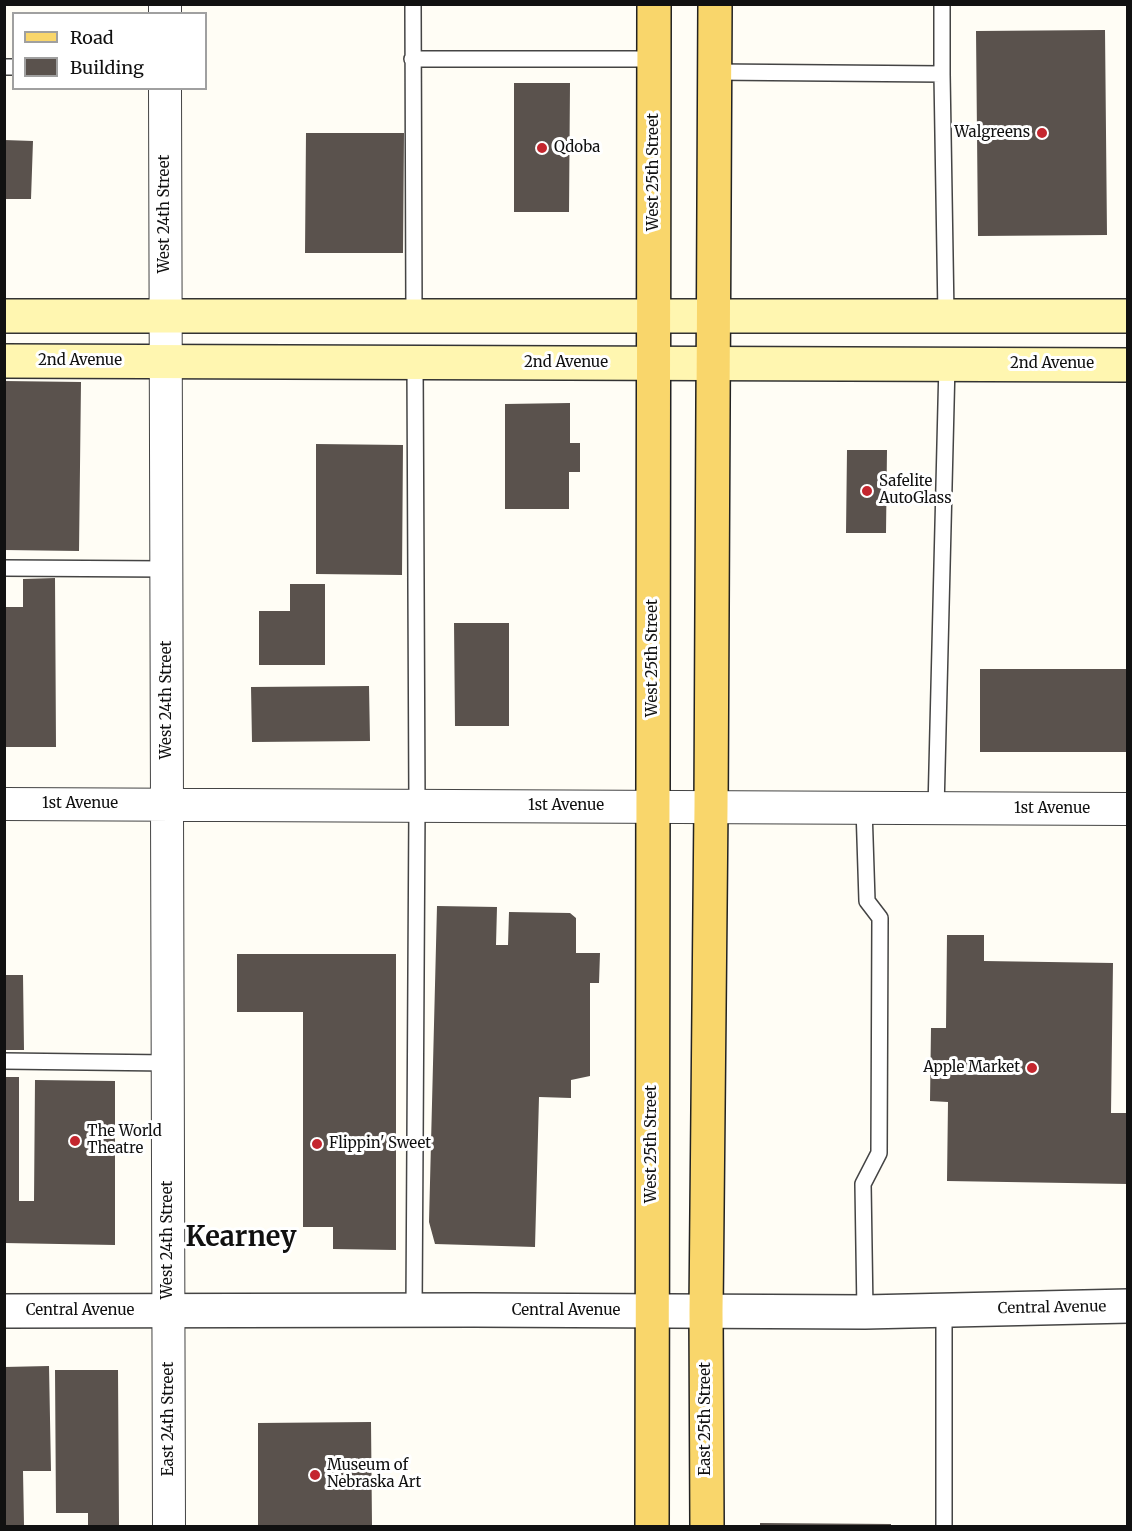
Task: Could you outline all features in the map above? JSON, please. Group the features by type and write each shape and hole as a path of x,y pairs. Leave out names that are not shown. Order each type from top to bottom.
{"main road":[{"name":"West 25th Street","path":"652,1312 654,4"},
{"path":"706,1311 715,4"},
{"path":"4,316 1128,316"},
{"name":"2nd Avenue","path":"4,361 1128,365"},
{"name":"East 25th Street","path":"706,1311 707,1527"},
{"path":"652,1312 652,1527"}],"street":[{"name":"West 24th Street","path":"165,90 169,1311"},
{"name":"1st Avenue","path":"4,804 1128,809"},
{"name":"Central Avenue","path":"4,1311 865,1312 1128,1306"},
{"name":"East 24th Street","path":"169,1311 169,1527"}],"lane":[{"path":"412,4 414,315"},
{"path":"942,4 946,315"},
{"path":"412,59 654,59"},
{"path":"714,72 942,74"},
{"path":"414,1310 417,806 415,362"},
{"path":"936,808 947,364"},
{"path":"4,567 166,569"},
{"path":"864,808 867,901 880,918 879,1153 863,1184 865,1312"},
{"path":"4,1062 168,1063"},
{"path":"944,1311 944,1527"}],"building":[{"name":"Walgreens","path":"1105,30 1107,235 978,236 976,31"},
{"name":"Qdoba","path":"514,83 570,83 569,212 514,212"},
{"path":"306,133 404,133 403,253 305,253"},
{"path":"4,140 33,141 31,199 4,199"},
{"path":"4,381 81,382 79,551 4,550"},
{"path":"570,403 570,443 580,443 580,472 569,472 569,509 505,509 505,404"},
{"path":"316,444 403,445 402,575 316,574"},
{"name":"Safelite AutoGlass","path":"847,450 887,450 886,533 846,533"},
{"path":"55,578 56,747 4,747 4,607 23,607 23,579"},
{"path":"290,584 325,584 325,665 259,665 259,611 290,611"},
{"path":"454,623 509,623 509,726 455,726"},
{"path":"980,669 1128,669 1128,752 980,752"},
{"path":"369,686 370,741 252,742 251,687"},
{"path":"437,906 497,907 496,945 508,945 509,912 570,913 576,918 576,953 600,953 599,983 590,983 590,1076 571,1080 571,1098 539,1097 535,1247 435,1244 429,1222"},
{"path":"947,935 984,935 984,961 1113,963 1111,1113 1128,1113 1128,1184 947,1181 948,1102 930,1101 931,1028 946,1028"},
{"path":"237,954 396,954 396,1250 333,1249 333,1227 303,1227 303,1012 237,1012"},
{"path":"5,975 23,975 24,1050 5,1050"},
{"name":"The World Theatre","path":"4,1077 19,1077 19,1201 34,1201 35,1080 115,1081 115,1245 4,1243"},
{"path":"49,1366 51,1471 23,1471 24,1525 4,1526 4,1367"},
{"path":"55,1370 118,1370 119,1526 88,1526 88,1513 56,1513"},
{"name":"Museum of Nebraska Art","path":"371,1422 372,1526 258,1526 258,1423"},
{"path":"760,1523 891,1524 891,1526 760,1526"}],"place":[{"name":"Walgreens","path":"1042,133"},
{"name":"Qdoba","path":"542,148"},
{"name":"Safelite AutoGlass","path":"867,491"},
{"name":"Apple Market","path":"1032,1068"},
{"name":"The World Theatre","path":"75,1141"},
{"name":"Flippin' Sweet","path":"317,1144"},
{"name":"Museum of Nebraska Art","path":"315,1475"}],"district":[{"name":"Kearney","path":"241,1238"}]}
